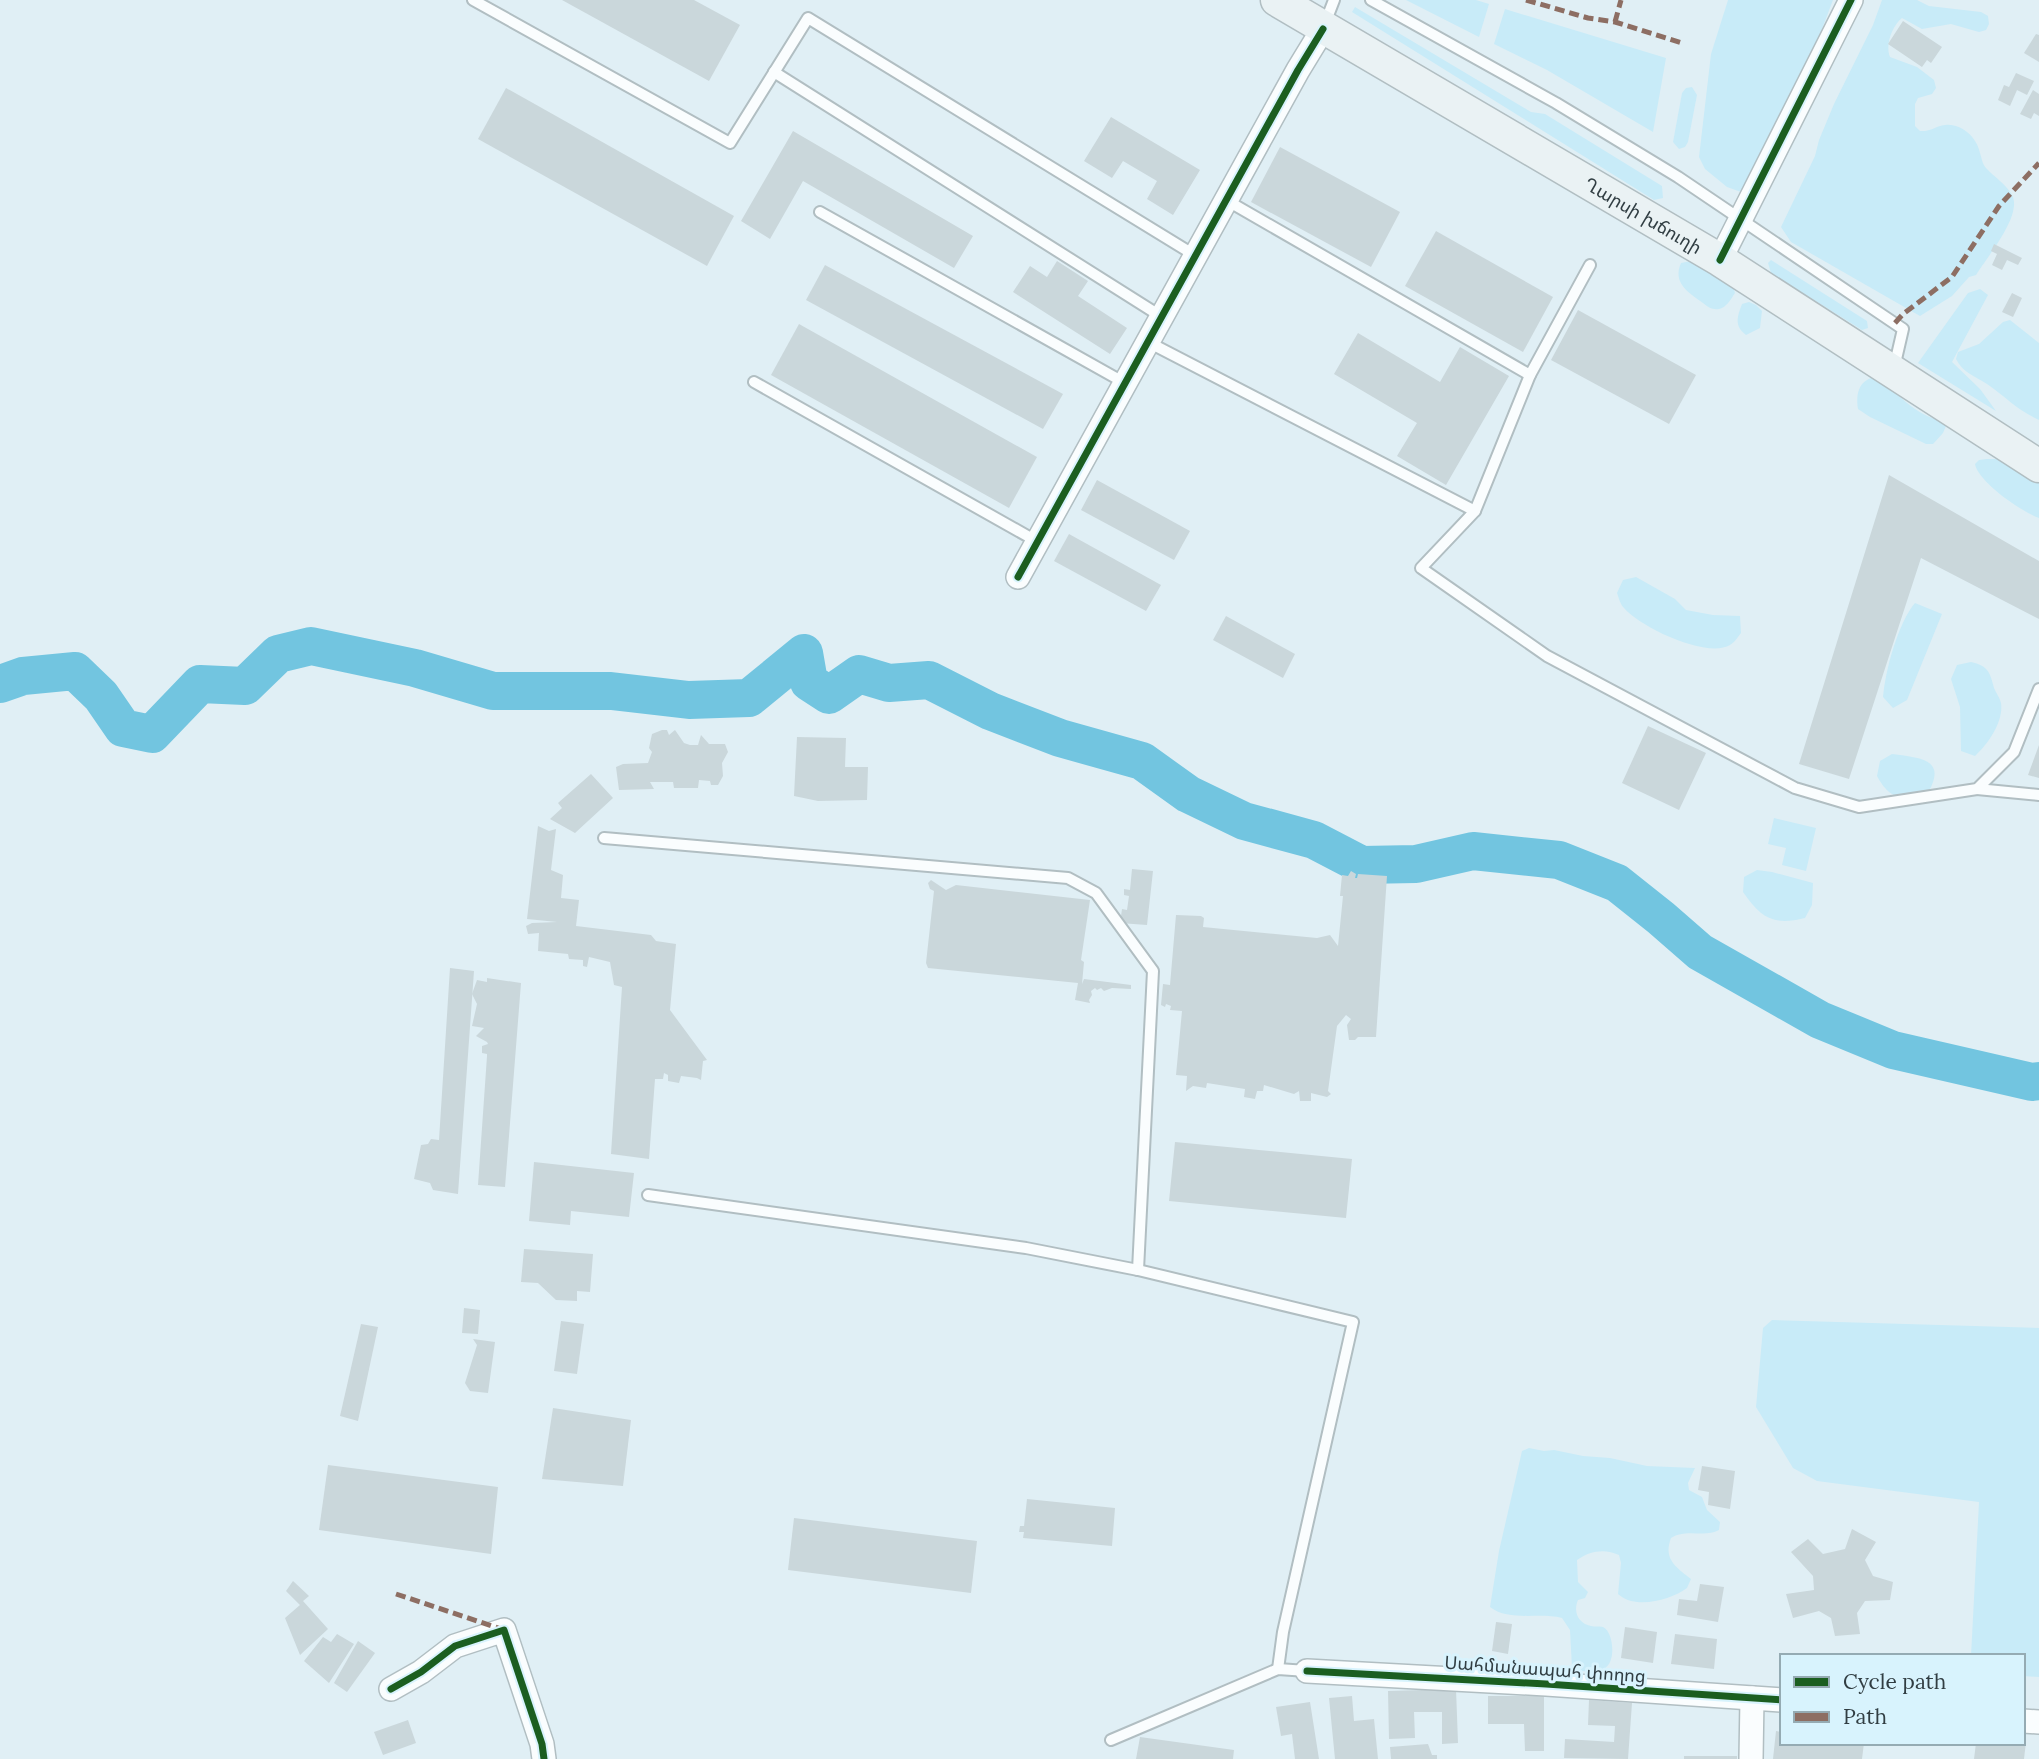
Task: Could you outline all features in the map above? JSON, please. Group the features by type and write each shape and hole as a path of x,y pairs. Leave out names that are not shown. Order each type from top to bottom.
{"main road":[{"name":"Ղարսի խճուղի","path":"1277,0 1329,14 1720,260 2039,466"}],"street":[{"path":"1720,260 1850,0"},
{"path":"1018,577 1329,14"},
{"path":"391,1689 421,1672 455,1646 504,1630 542,1744 544,1759"},
{"name":"Սահմանապահ փողոց","path":"1307,1671 1780,1700"},
{"path":"1751,1759 1752,1698"}],"lane":[{"path":"473,0 730,144 808,18 1196,256"},
{"path":"1371,0 1556,103 1678,177 1903,329 1894,371"},
{"path":"774,72 1162,317"},
{"path":"1226,201 1530,375"},
{"path":"820,212 1125,383"},
{"path":"1590,265 1530,375 1475,511 1421,568 1546,656 1784,782 1821,796 1859,807 1977,789 2039,795"},
{"path":"1148,342 1475,511"},
{"path":"754,382 1038,542"},
{"path":"1977,789 2014,751 2039,690"},
{"path":"604,838 1068,878 1096,893 1153,971 1138,1270"},
{"path":"648,1195 1026,1248 1138,1270 1353,1322 1283,1632 1278,1669"},
{"path":"1111,1741 1278,1669 1307,1671"}],"shaded area":[{"path":"1406,0 1476,0 1489,4 1479,37"},
{"path":"1728,0 1833,0 1749,192 1727,187 1705,169 1699,157 1711,54"},
{"path":"1882,0 1917,0 1929,6 1981,12 1988,16 1989,24 1986,30 1979,32 1951,24 1922,29 1902,18 1890,36 1888,47 1890,57 1917,67 1934,80 1936,88 1932,94 1918,98 1915,104 1915,126 1920,131 1951,125 1963,129 1976,142 1985,166 2009,191 2014,203 2008,224 1976,275 1969,277 1952,296 1920,316 1791,242 1781,227 1815,156 1834,104 1873,25"},
{"path":"1355,7 1531,112 1545,114 1662,186 1663,198 1654,200 1352,12"},
{"path":"1505,9 1666,58 1653,132 1547,70 1494,44"},
{"path":"1692,87 1697,95 1688,142 1685,147 1679,149 1673,142 1682,93 1686,88"},
{"path":"1696,260 1729,273 1735,293 1722,308 1708,307 1680,282 1681,263"},
{"path":"1771,260 1867,321 1868,328 1862,330 1771,273 1768,263"},
{"path":"1980,289 1988,295 1952,362 1980,389 1996,411 1918,363 1968,293"},
{"path":"1749,302 1762,311 1760,328 1746,335 1738,325 1738,317 1742,304"},
{"path":"2010,320 2039,343 2039,420 1966,371 1956,359 1958,352 1979,344 2003,322"},
{"path":"1871,378 1879,379 1919,411 1938,420 1948,421 1943,433 1933,444 1926,444 1858,409 1859,390 1863,383"},
{"path":"2002,459 2039,483 2039,518 2012,503 1984,479 1975,464 1979,460"},
{"path":"1636,577 1675,599 1686,610 1740,616 1741,633 1731,644 1706,648 1674,639 1644,624 1623,606 1617,593 1623,580"},
{"path":"1915,603 1942,614 1907,700 1893,708 1883,697 1886,674 1903,622"},
{"path":"1971,662 1987,670 2001,703 1997,725 1985,746 1975,756 1961,751 1960,707 1951,679 1957,665"},
{"path":"1892,754 1923,760 1934,768 1932,785 1925,798 1896,796 1886,790 1877,776 1880,761"},
{"path":"1774,818 1816,828 1806,871 1782,865 1786,848 1768,844"},
{"path":"1757,870 1813,883 1812,905 1805,918 1776,920 1756,908 1743,892 1744,877"},
{"path":"1772,1320 2039,1328 2039,1677 2025,1676 2025,1654 1971,1654 1979,1502 1817,1481 1793,1468 1756,1407 1763,1328"},
{"path":"1529,1448 1610,1458 1647,1466 1695,1468 1688,1483 1689,1490 1702,1497 1707,1510 1720,1522 1719,1530 1714,1532 1683,1534 1671,1538 1669,1552 1672,1562 1691,1579 1687,1588 1653,1602 1634,1602 1618,1594 1621,1563 1619,1555 1597,1552 1577,1560 1578,1582 1588,1592 1585,1598 1578,1600 1578,1616 1587,1625 1606,1629 1612,1642 1610,1661 1601,1672 1578,1671 1572,1668 1570,1630 1562,1618 1506,1614 1490,1607 1499,1551 1522,1451"}],"building":[{"path":"562,0 694,0 740,25 709,81"},
{"path":"1903,21 1942,47 1931,63 1927,60 1922,67 1888,44"},
{"path":"2036,34 2039,35 2039,62 2024,53"},
{"path":"2016,73 2034,81 2027,95 2017,90 2010,106 1998,100 2004,85 2009,87"},
{"path":"506,88 734,216 707,266 478,139"},
{"path":"2033,90 2039,94 2039,116 2034,113 2031,119 2020,114"},
{"path":"1111,117 1200,170 1173,215 1147,199 1157,181 1123,161 1112,178 1084,161"},
{"path":"793,131 973,236 954,268 803,181 770,239 741,221"},
{"path":"1280,147 1400,212 1371,267 1251,202"},
{"path":"1436,231 1553,297 1523,352 1405,286"},
{"path":"1994,244 2022,258 2018,265 2007,260 2002,270 1992,265 1997,254 1991,251"},
{"path":"1057,261 1088,281 1078,296 1127,328 1110,354 1013,292 1030,266 1047,277"},
{"path":"825,265 1063,394 1043,429 806,300"},
{"path":"2012,293 2022,298 2013,317 2002,312"},
{"path":"1578,310 1696,375 1669,424 1551,360"},
{"path":"799,324 1037,457 1009,508 771,375"},
{"path":"1358,333 1440,382 1460,347 1509,376 1446,485 1397,456 1417,423 1334,374"},
{"path":"1889,475 2039,561 2039,619 1921,558 1849,779 1799,764"},
{"path":"1097,480 1190,531 1174,560 1081,510"},
{"path":"1069,534 1161,585 1146,611 1054,561"},
{"path":"1226,616 1295,654 1283,678 1213,640"},
{"path":"1648,726 1706,753 1679,810 1622,783"},
{"path":"667,730 669,735 675,730 684,743 690,745 698,745 701,735 709,744 725,744 728,752 722,763 723,776 718,785 699,780 698,788 674,788 673,782 650,782 654,789 619,790 616,767 623,764 648,763 652,752 649,748 652,734"},
{"path":"797,737 846,738 845,767 868,767 867,800 818,801 794,796"},
{"path":"2039,745 2039,778 2028,775"},
{"path":"591,774 613,798 575,833 550,819 562,808 558,803"},
{"path":"538,826 549,831 556,829 551,870 563,875 561,898 579,900 576,926 651,935 656,941 676,944 670,1010 707,1060 703,1061 701,1080 681,1076 679,1083 668,1081 668,1075 664,1073 663,1079 655,1079 649,1159 611,1154 622,987 614,985 610,962 589,957 587,967 583,966 583,960 569,959 568,954 538,951 539,933 528,934 526,926 532,923 557,922 527,919"},
{"path":"1132,869 1153,871 1147,925 1120,923 1122,909 1127,910 1129,896 1124,895 1124,889 1130,890"},
{"path":"1351,871 1356,874 1355,878 1358,874 1387,876 1376,1037 1349,1040 1347,1025 1351,1019 1346,1015 1337,1026 1328,1091 1331,1094 1327,1097 1311,1093 1311,1101 1300,1101 1299,1091 1294,1094 1264,1085 1263,1091 1257,1091 1255,1099 1244,1097 1245,1089 1207,1083 1206,1088 1193,1086 1186,1091 1187,1076 1176,1075 1182,1011 1170,1010 1171,1006 1166,1004 1165,1007 1161,1005 1163,984 1170,985 1176,915 1201,916 1204,918 1203,927 1317,938 1330,935 1338,946 1343,896 1340,896 1342,875 1348,876"},
{"path":"931,880 946,890 956,885 1090,900 1081,960 1084,962 1082,984 1084,979 1131,985 1131,989 1112,988 1104,991 1095,988 1091,991 1090,1003 1075,1000 1078,983 928,968 926,963 934,891 928,883"},
{"path":"450,968 474,971 458,1194 433,1190 430,1183 414,1179 421,1145 428,1144 431,1139 439,1140"},
{"path":"487,978 521,983 505,1187 478,1185 487,1056 482,1053 482,1046 488,1044 476,1036 484,1028 472,1026 477,1004 472,994 477,980 487,982"},
{"path":"1175,1142 1352,1159 1346,1218 1169,1201"},
{"path":"534,1162 634,1173 629,1217 571,1211 570,1225 529,1221"},
{"path":"524,1249 593,1254 590,1292 577,1291 577,1301 556,1300 538,1283 521,1282"},
{"path":"464,1308 480,1310 478,1334 462,1333"},
{"path":"561,1321 584,1324 577,1374 554,1371"},
{"path":"361,1324 378,1327 358,1421 340,1416"},
{"path":"473,1339 495,1342 488,1393 470,1391 465,1383 477,1345"},
{"path":"553,1408 631,1420 623,1486 542,1479"},
{"path":"328,1465 498,1487 491,1554 319,1530"},
{"path":"1702,1466 1735,1471 1730,1509 1708,1505 1709,1492 1698,1490"},
{"path":"1027,1499 1115,1508 1112,1546 1023,1538 1024,1532 1019,1532 1020,1526 1024,1526"},
{"path":"794,1518 977,1541 971,1593 788,1570"},
{"path":"1852,1529 1876,1542 1865,1560 1873,1576 1893,1582 1890,1600 1865,1601 1857,1613 1860,1634 1835,1636 1831,1618 1819,1611 1793,1618 1786,1594 1814,1590 1813,1576 1791,1552 1808,1539 1823,1554 1845,1549"},
{"path":"293,1581 309,1596 303,1601 328,1629 300,1655 285,1618 300,1605 286,1591"},
{"path":"1700,1584 1724,1587 1718,1622 1677,1615 1679,1599 1697,1601"},
{"path":"1496,1622 1512,1624 1508,1654 1492,1651"},
{"path":"1625,1627 1657,1632 1653,1663 1621,1658"},
{"path":"337,1634 354,1644 329,1683 304,1661 323,1637 331,1642"},
{"path":"1675,1634 1717,1639 1714,1669 1671,1664"},
{"path":"358,1641 375,1653 347,1692 334,1683"},
{"path":"1456,1689 1458,1743 1442,1744 1442,1712 1414,1712 1415,1738 1389,1739 1388,1691"},
{"path":"1352,1696 1354,1721 1374,1719 1378,1759 1335,1759 1329,1698"},
{"path":"1488,1696 1544,1696 1544,1751 1525,1751 1524,1724 1488,1724"},
{"path":"1589,1700 1632,1703 1628,1759 1564,1758 1565,1739 1614,1742 1615,1726 1588,1725"},
{"path":"1310,1702 1319,1759 1295,1759 1292,1734 1281,1736 1276,1707"},
{"path":"408,1720 416,1743 383,1755 374,1732"},
{"path":"1776,1731 1780,1732 1780,1745 1864,1745 1862,1759 1773,1759"},
{"path":"1140,1737 1234,1750 1233,1759 1136,1759"},
{"path":"2026,1742 2024,1759 1974,1759 1976,1745 2025,1745"},
{"path":"1428,1744 1432,1755 1437,1755 1437,1759 1391,1759 1390,1747"},
{"path":"1684,1756 1737,1756 1737,1759 1684,1759"}],"waterway":[{"path":"0,684 23,676 75,671 101,696 123,728 152,734 200,684 245,686 278,654 311,646 415,668 493,691 611,691 689,700 749,698 804,653 809,682 829,695 859,674 889,683 929,680 990,711 1060,738 1142,761 1188,794 1244,821 1314,840 1362,865 1416,864 1473,851 1559,860 1617,883 1700,952 1820,1020 1893,1050 2032,1082 2039,1081"}],"marked path":[{"path":"1526,0 1588,18 1615,22 1682,43"},
{"path":"1615,22 1621,0"},
{"path":"1895,323 1952,277 1999,206 2039,163"},
{"path":"396,1594 501,1629"}],"cycle path":[{"path":"1720,260 1851,0"},
{"path":"1018,577 1323,29"},
{"path":"391,1689 421,1672 455,1646 504,1630 542,1744 544,1759"},
{"path":"1307,1671 1780,1700"}]}
